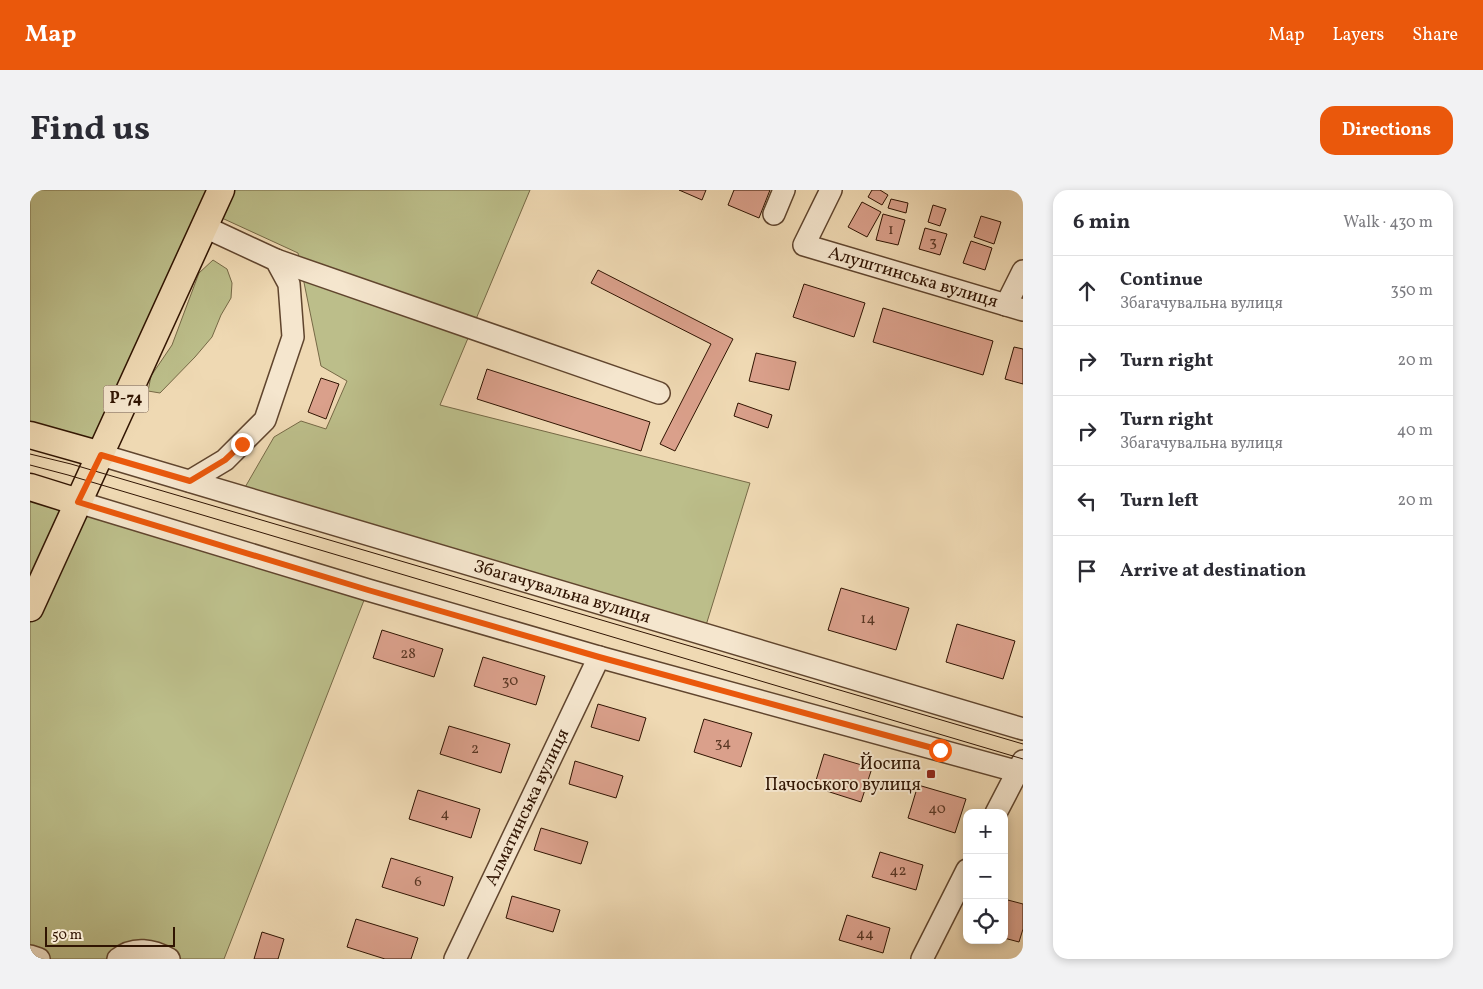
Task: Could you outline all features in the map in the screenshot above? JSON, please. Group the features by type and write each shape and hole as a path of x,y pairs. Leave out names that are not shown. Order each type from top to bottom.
{"main road":[{"name":"Р-74","path":"30,608 221,190"},
{"path":"30,435 101,455"},
{"path":"30,487 78,502"}],"street":[{"path":"774,214 784,190"},
{"name":"Алуштинська вулиця","path":"831,190 804,245 1014,308"},
{"path":"205,226 276,260 659,393"},
{"path":"190,481 225,460 265,420 294,336 289,284 276,260"},
{"path":"1014,308 1023,271"},
{"name":"Збагачувальна вулиця","path":"101,455 1023,728"},
{"path":"78,502 368,590 599,657 1021,768 998,809"},
{"name":"Алматинська вулиця","path":"455,959 599,657"},
{"path":"922,959 963,878"},
{"path":"118,959 128,953 143,950 157,952 169,959"},
{"path":"30,956 40,959"}],"green space":[{"path":"30,190 530,190 440,405 750,483 703,635 240,496 274,437 301,421 326,429 347,381 321,366 298,253 211,213 101,455 30,436"},
{"path":"213,260 227,269 232,283 231,298 221,315 212,337 160,393 148,391 151,376 172,345 199,273"},
{"path":"30,487 368,590 224,959 30,959"}],"building":[{"path":"679,190 706,190 702,200"},
{"path":"734,190 770,190 759,218 728,205"},
{"path":"872,190 880,190 888,195 882,205 868,197"},
{"path":"891,199 908,203 906,213 888,208"},
{"path":"862,202 881,212 867,237 848,227"},
{"path":"933,205 946,209 940,226 928,222"},
{"path":"883,214 905,220 898,245 876,240"},
{"path":"981,216 1001,222 994,244 974,237"},
{"path":"925,228 947,234 940,255 919,249"},
{"path":"971,241 992,248 985,270 963,263"},
{"path":"598,270 733,339 675,451 660,444 711,344 591,283"},
{"path":"804,284 865,303 854,337 793,317"},
{"path":"883,308 993,341 983,375 873,342"},
{"path":"1014,347 1023,349 1023,384 1005,379"},
{"path":"756,353 796,362 789,390 749,381"},
{"path":"487,369 650,422 641,451 477,399"},
{"path":"321,378 339,384 326,419 308,412"},
{"path":"738,403 772,415 768,428 734,416"},
{"path":"841,588 909,608 896,650 828,630"},
{"path":"957,624 1015,641 1003,679 946,662"},
{"path":"382,630 443,649 434,677 373,658"},
{"path":"483,657 545,676 536,705 474,686"},
{"path":"598,704 646,718 639,741 591,727"},
{"path":"704,719 752,733 741,767 694,752"},
{"path":"449,726 510,744 501,773 440,754"},
{"path":"824,754 872,768 861,802 814,787"},
{"path":"575,761 623,776 616,798 569,784"},
{"path":"918,785 966,799 955,833 908,818"},
{"path":"418,790 480,809 471,838 409,819"},
{"path":"541,828 588,842 581,864 534,850"},
{"path":"880,852 923,865 916,890 872,877"},
{"path":"391,858 453,877 444,906 382,887"},
{"path":"512,896 560,910 553,932 506,918"},
{"path":"1008,900 1023,904 1023,929 1019,942 1008,939"},
{"path":"847,915 890,928 883,953 839,940"},
{"path":"356,919 418,938 411,959 385,959 347,947"},
{"path":"262,932 284,939 278,959 254,959"}],"tram line":[{"path":"30,454 71,464 1023,744"},
{"path":"30,465 1023,759"}],"place":[{"name":"Йосипа Пачоського вулиця","path":"931,774"}],"route":[{"path":"242,444 225,460 190,481 101,455 78,502 368,590 599,657 940,750"}]}
